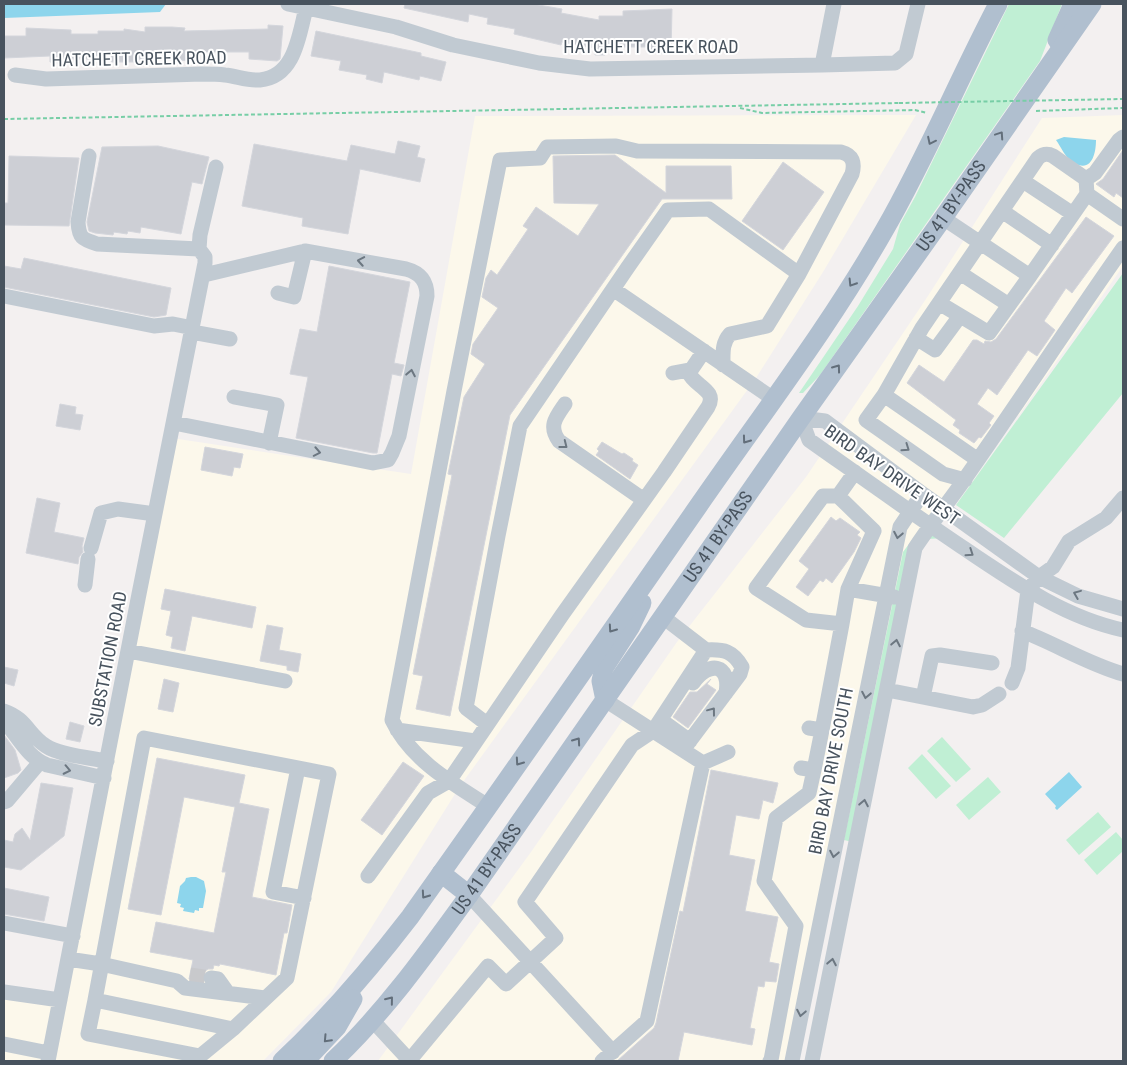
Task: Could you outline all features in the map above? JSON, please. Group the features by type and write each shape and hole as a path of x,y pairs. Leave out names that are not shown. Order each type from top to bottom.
{"main road":[{"path":"953,97 968,35 983,4"},
{"name":"US 41 BY-PASS","path":"282,1061 340,1004 410,917 775,400 886,228 998,4"},
{"path":"1044,71 1073,4"},
{"name":"US 41 BY-PASS","path":"333,1061 373,1021 427,953 469,895 1092,4"},
{"path":"775,400 801,418"},
{"path":"605,700 601,681 604,668 637,613 654,569"},
{"path":"441,873 469,895"},
{"path":"305,1061 337,1027 370,968"}],"street":[{"name":"HATCHETT CREEK ROAD","path":"288,4 402,28 453,45 538,64 590,69 895,63 906,54 909,47 918,4"},
{"path":"822,65 834,4"},
{"name":"HATCHETT CREEK ROAD","path":"15,75 46,79 202,74 225,75 255,80 270,78 284,68 292,58 306,8"},
{"path":"1086,179 1095,173 1118,140 1123,137"},
{"path":"488,806 449,781 412,751 392,720 500,160 540,158 547,147 616,146 637,152 845,153 853,160 854,168 852,174 799,274 767,326 730,334 722,347 723,364"},
{"path":"939,303 989,333 1087,194 1086,179 1056,157 1047,154 1038,158 939,303 916,338 884,394 866,420 943,474 965,480"},
{"path":"89,156 78,222 78,233 84,240 97,244 199,250"},
{"path":"174,423 373,463 388,460 398,436 427,296 425,282 412,271 304,251 205,269 205,257 199,250 200,235 216,167"},
{"path":"1023,181 1073,214"},
{"path":"1087,194 1123,219"},
{"path":"487,724 466,708 520,426 613,289 668,210 709,210 799,274"},
{"path":"1002,211 1052,245"},
{"path":"943,218 1030,276"},
{"path":"812,1061 915,548 930,525 965,480 1123,248"},
{"path":"278,293 294,297 304,251"},
{"name":"SUBSTATION ROAD","path":"48,1057 205,269"},
{"path":"960,273 1009,305"},
{"path":"613,289 775,400"},
{"path":"4,296 154,326 173,324 230,339"},
{"path":"916,338 936,350 960,316"},
{"path":"673,373 689,370 704,351"},
{"path":"368,876 428,793 449,781 556,622 708,407 711,398 708,391 695,382 689,375 689,370"},
{"path":"884,394 978,460"},
{"path":"234,397 277,405 269,443"},
{"path":"565,404 555,419 553,426 554,435 558,441 644,500"},
{"name":"BIRD BAY DRIVE WEST","path":"1123,609 1078,596 1039,578 825,421 801,418 809,440 910,512 1028,590 1063,610 1090,621 1123,630"},
{"path":"838,496 855,472"},
{"name":"BIRD BAY DRIVE SOUTH","path":"792,1061 900,527 923,494"},
{"path":"770,1061 772,1060 796,926 764,881 776,818 809,793 808,769 815,729 842,624 848,589 874,531 838,496 823,496 756,588 806,620 842,624"},
{"path":"1012,683 1018,668 1028,590 1053,567 1069,541 1106,518 1123,498"},
{"path":"85,585 90,554 101,513 118,509 155,514"},
{"path":"848,589 905,599"},
{"path":"664,617 706,650 724,651 736,658 742,667 736,680 686,746"},
{"path":"1022,631 1045,640 1088,662 1123,674"},
{"path":"660,725 706,650"},
{"path":"128,651 285,681"},
{"path":"922,697 932,656 940,655 992,663"},
{"path":"373,1021 410,1061 488,966 506,984 556,938 525,902 632,744 660,725 698,676 713,661 719,658 727,658 732,661 735,667 736,680"},
{"path":"698,676 711,668 721,671 726,682 726,693"},
{"path":"887,690 973,707 982,705 999,694"},
{"path":"605,700 660,725 703,763"},
{"path":"4,711 18,718 37,739 52,750 107,761"},
{"path":"4,720 28,751 40,762 104,778"},
{"path":"397,730 475,741"},
{"path":"144,738 329,774 304,898 287,978 233,1029 197,1059 88,1034 144,738"},
{"path":"703,763 728,752"},
{"path":"4,802 7,801 40,762"},
{"path":"469,895 530,962 608,1057 647,1021 703,763"},
{"path":"298,768 273,892 304,898"},
{"path":"820,921 839,925"},
{"path":"4,924 73,936"},
{"path":"68,959 184,978 185,988 265,998"},
{"path":"211,978 218,980 228,994"},
{"path":"4,992 60,1000"},
{"path":"94,1000 233,1029"},
{"path":"4,1044 48,1057"}],"path":[{"path":"4,118 1123,99"},
{"path":"735,107 762,113 915,110 943,117"},
{"path":"1016,111 1123,108"}],"shaded area":[{"path":"916,115 823,272 756,378 460,786 331,992 263,1061 4,1061 4,988 56,995 165,437 411,474 475,116"},
{"path":"1123,115 1123,266 1019,415 994,430 903,552 797,1061 378,1061 531,852 677,642 806,477 926,299 1042,118"}],"green space":[{"path":"1009,4 1062,4 1040,61 820,375 803,393 799,393 858,306 893,249 900,224"},
{"path":"1123,273 1123,393 1004,538 956,505"},
{"path":"930,516 944,538 928,539 918,554 861,844 844,840 903,552"},
{"path":"942,737 971,769 956,782 927,751"},
{"path":"922,754 951,786 936,799 908,768"},
{"path":"988,777 1001,792 969,820 956,805"},
{"path":"1098,812 1111,827 1079,855 1066,840"},
{"path":"1116,832 1123,840 1123,851 1097,875 1084,860"}],"water":[{"path":"4,4 166,4 160,12 4,18"},
{"path":"1064,137 1096,140 1094,156 1089,164 1080,165 1069,159 1056,140"},
{"path":"1069,772 1082,787 1057,810 1056,806 1045,794"},
{"path":"191,877 204,881 206,891 203,908 199,908 199,911 195,910 194,913 183,911 184,908 180,907 181,904 177,903 180,886 186,878"}],"building":[{"path":"405,4 533,4 562,9 561,13 599,20 599,16 623,16 623,11 672,9 671,53 651,53 651,47 618,47 618,49 605,49 605,55 595,55 595,48 562,42 561,45 514,34 515,29 487,24 488,18 469,14 468,22 404,8"},
{"path":"268,25 283,26 280,59 277,61 249,59 249,52 189,52 188,61 139,59 138,62 111,62 111,56 93,56 93,59 69,59 69,64 50,62 50,56 4,58 4,36 26,36 26,28 71,30 71,34 98,34 98,31 124,31 124,29 145,32 145,27 185,28 184,31 268,29"},
{"path":"316,31 421,53 421,56 446,62 441,81 420,76 419,80 384,72 382,83 366,79 367,75 339,70 341,61 311,56"},
{"path":"398,141 420,146 417,157 425,159 420,182 360,169 348,234 302,226 303,218 242,206 254,144 347,161 351,145 395,154"},
{"path":"158,146 209,157 202,184 192,182 181,234 141,227 140,233 128,231 127,234 114,232 113,235 89,231 87,222 102,147"},
{"path":"1123,150 1123,198 1116,193 1114,197 1096,184 1103,179"},
{"path":"615,155 666,193 666,166 731,166 732,199 662,199 510,415 450,716 416,709 423,676 413,674 452,475 448,474 464,397 485,364 471,354 473,344 498,308 482,297 486,278 491,270 497,275 528,229 523,226 536,207 578,236 599,204 554,203 553,156"},
{"path":"9,156 79,158 69,226 4,225 4,203 8,203"},
{"path":"783,162 824,192 783,250 742,221"},
{"path":"1086,217 1114,236 1072,293 1066,288 1044,321 1055,330 1037,356 1028,350 997,395 988,388 977,404 994,416 989,423 991,425 981,438 979,437 974,443 959,433 960,430 953,425 956,420 907,383 919,365 944,382 973,340 984,344 985,341 991,342 996,339"},
{"path":"24,258 171,288 166,315 154,317 4,287 4,266 21,269"},
{"path":"329,266 410,282 394,363 404,365 401,376 392,374 377,453 296,438 308,377 290,374 300,329 317,332"},
{"path":"60,404 76,407 75,414 83,415 80,430 56,426"},
{"path":"602,442 622,454 624,453 638,465 630,479 596,455 599,451 597,449"},
{"path":"205,447 243,454 240,468 234,467 232,476 201,470"},
{"path":"37,498 60,503 54,532 84,538 83,552 79,557 78,564 26,553"},
{"path":"831,517 836,521 840,518 860,532 857,535 861,538 854,552 832,583 826,578 823,582 820,580 808,596 796,587 809,569 799,561"},
{"path":"165,589 256,607 252,628 192,616 185,651 171,648 173,637 166,635 171,611 161,609"},
{"path":"267,625 283,628 279,650 301,654 298,672 287,670 287,666 260,661"},
{"path":"4,667 18,670 14,686 4,683"},
{"path":"164,679 179,683 173,712 158,709"},
{"path":"711,679 707,684 716,690 688,728 673,717 690,692 697,692"},
{"path":"70,722 84,726 80,742 66,739"},
{"path":"4,735 15,750 21,770 4,778"},
{"path":"157,758 245,775 239,803 269,809 252,897 292,905 287,933 284,933 276,975 220,964 219,966 214,965 213,969 208,969 204,972 202,981 189,979 193,960 150,952 156,922 214,933 226,872 222,872 235,807 184,797 161,915 128,909"},
{"path":"403,762 424,776 382,835 361,820"},
{"path":"711,770 778,783 773,803 763,800 759,819 736,815 729,855 755,860 745,911 778,917 769,962 779,964 776,982 765,981 764,987 758,986 750,1028 755,1029 752,1045 684,1032 678,1061 617,1061 654,1028 656,1023 680,911 683,912"},
{"path":"41,783 73,788 64,836 21,870 4,867 4,840 13,842 15,834 22,828 30,840"},
{"path":"4,888 49,897 44,921 4,914"}],"tunnel":[{"path":"190,975 211,978"}]}
